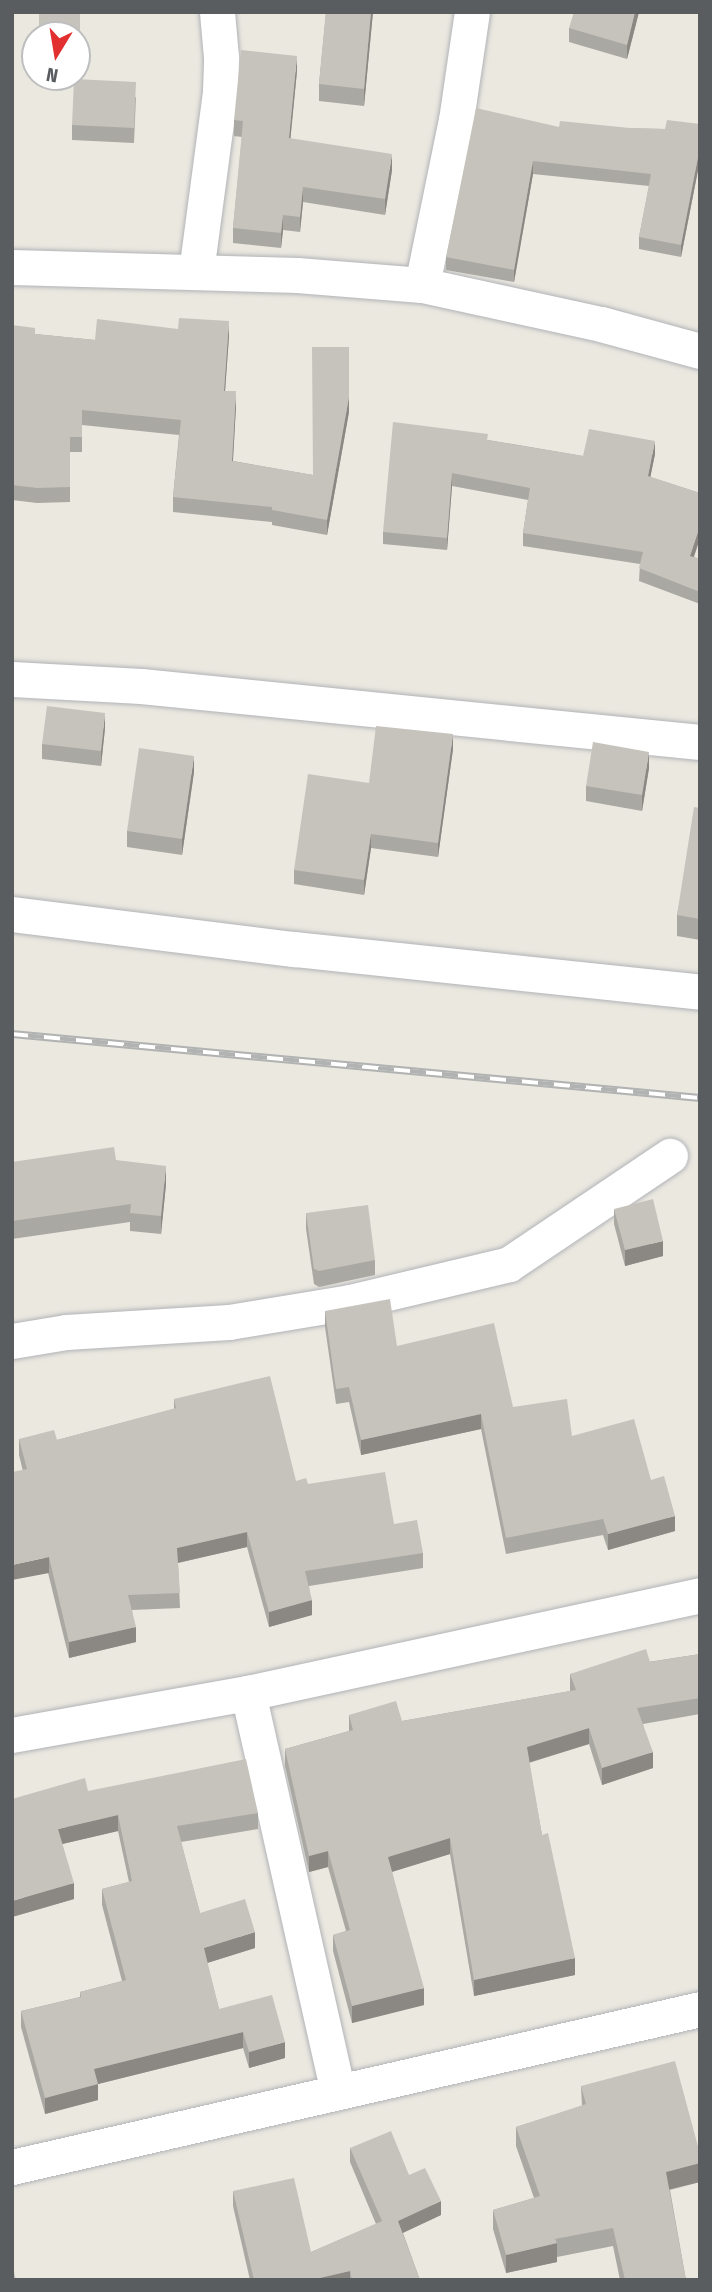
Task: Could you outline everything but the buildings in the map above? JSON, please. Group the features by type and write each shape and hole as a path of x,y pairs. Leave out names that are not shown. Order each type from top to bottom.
{"street":[{"path":"195,272 220,91 221,57 217,12"},
{"path":"422,285 456,120 472,12"},
{"path":"12,267 298,275 422,285 601,324 700,351"},
{"path":"12,678 141,686 700,742"},
{"path":"12,914 294,949 700,992"},
{"path":"12,1341 65,1332 229,1322 350,1302 509,1264 670,1156"},
{"path":"12,1735 248,1693 700,1595"},
{"path":"248,1693 338,2092"},
{"path":"12,2167 700,2009"}],"railway":[{"path":"12,1034 700,1098"}]}
